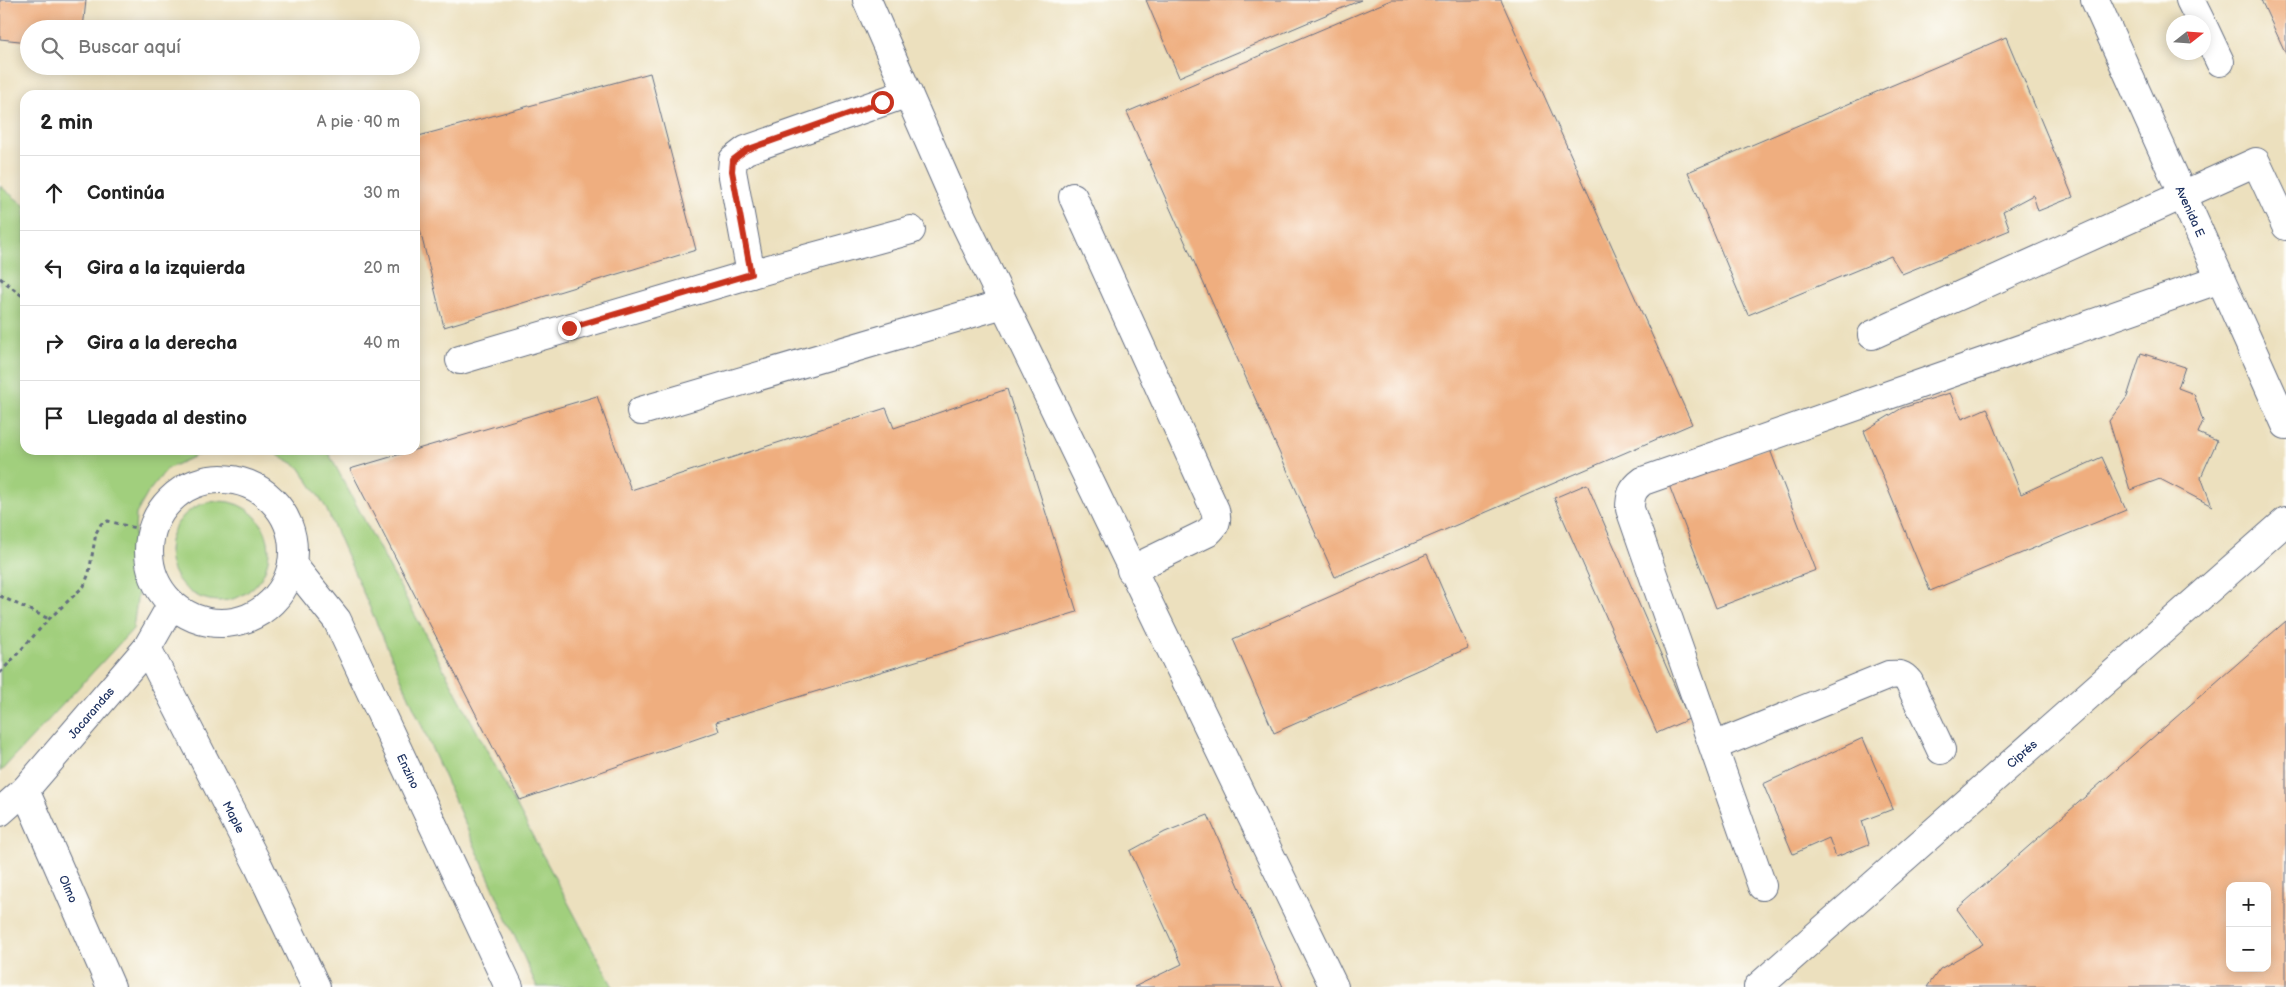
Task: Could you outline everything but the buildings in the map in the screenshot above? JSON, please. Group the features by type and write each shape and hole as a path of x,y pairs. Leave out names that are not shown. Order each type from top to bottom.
{"street":[{"path":"867,0 962,217 1003,304 1334,987"},
{"name":"Avenida E","path":"2095,0 2286,425"},
{"path":"2190,0 2198,15"},
{"path":"2211,43 2220,62"},
{"path":"751,274 732,171 733,160 746,150 908,93"},
{"path":"1872,335 2256,162 2286,226"},
{"path":"1073,197 1218,519 1215,526 1207,533 1131,570"},
{"path":"460,360 751,274 911,230"},
{"path":"1762,886 1630,510 1630,498 1634,488 1643,481 2220,279"},
{"path":"641,411 1003,304"},
{"path":"213,479 242,482 269,497 278,507 291,534 292,564 288,578 276,598 267,607 244,620 232,623 208,622 184,613 172,604 155,580 150,565 151,532 162,509 186,488 213,479"},
{"name":"Ciprés","path":"1758,987 2286,521"},
{"name":"Enzino","path":"292,564 337,620 509,987"},
{"name":"Jacarandas","path":"0,812 25,790 147,648 172,604"},
{"name":"Maple","path":"147,648 258,865 316,987"},
{"path":"1714,746 1889,675 1897,674 1904,675 1909,682 1941,750"},
{"name":"Olmo","path":"25,790 111,987"}],"path":[{"path":"0,278 20,294"},
{"path":"0,673 49,618 84,586 89,573 96,533 100,524 108,521 151,532"},
{"path":"0,596 49,618"}],"green space":[{"path":"0,186 20,202 20,455 197,455 167,469 149,491 136,514 133,566 138,592 133,629 0,772"},
{"path":"279,455 330,455 613,987 537,987 325,506 299,467"},
{"path":"219,501 238,504 255,515 266,532 269,551 266,570 255,587 238,598 219,601 200,598 183,587 172,570 169,551 172,532 183,515 200,504"}],"route":[{"path":"569,328 751,274 732,171 733,160 738,154 746,150 882,102"}]}
